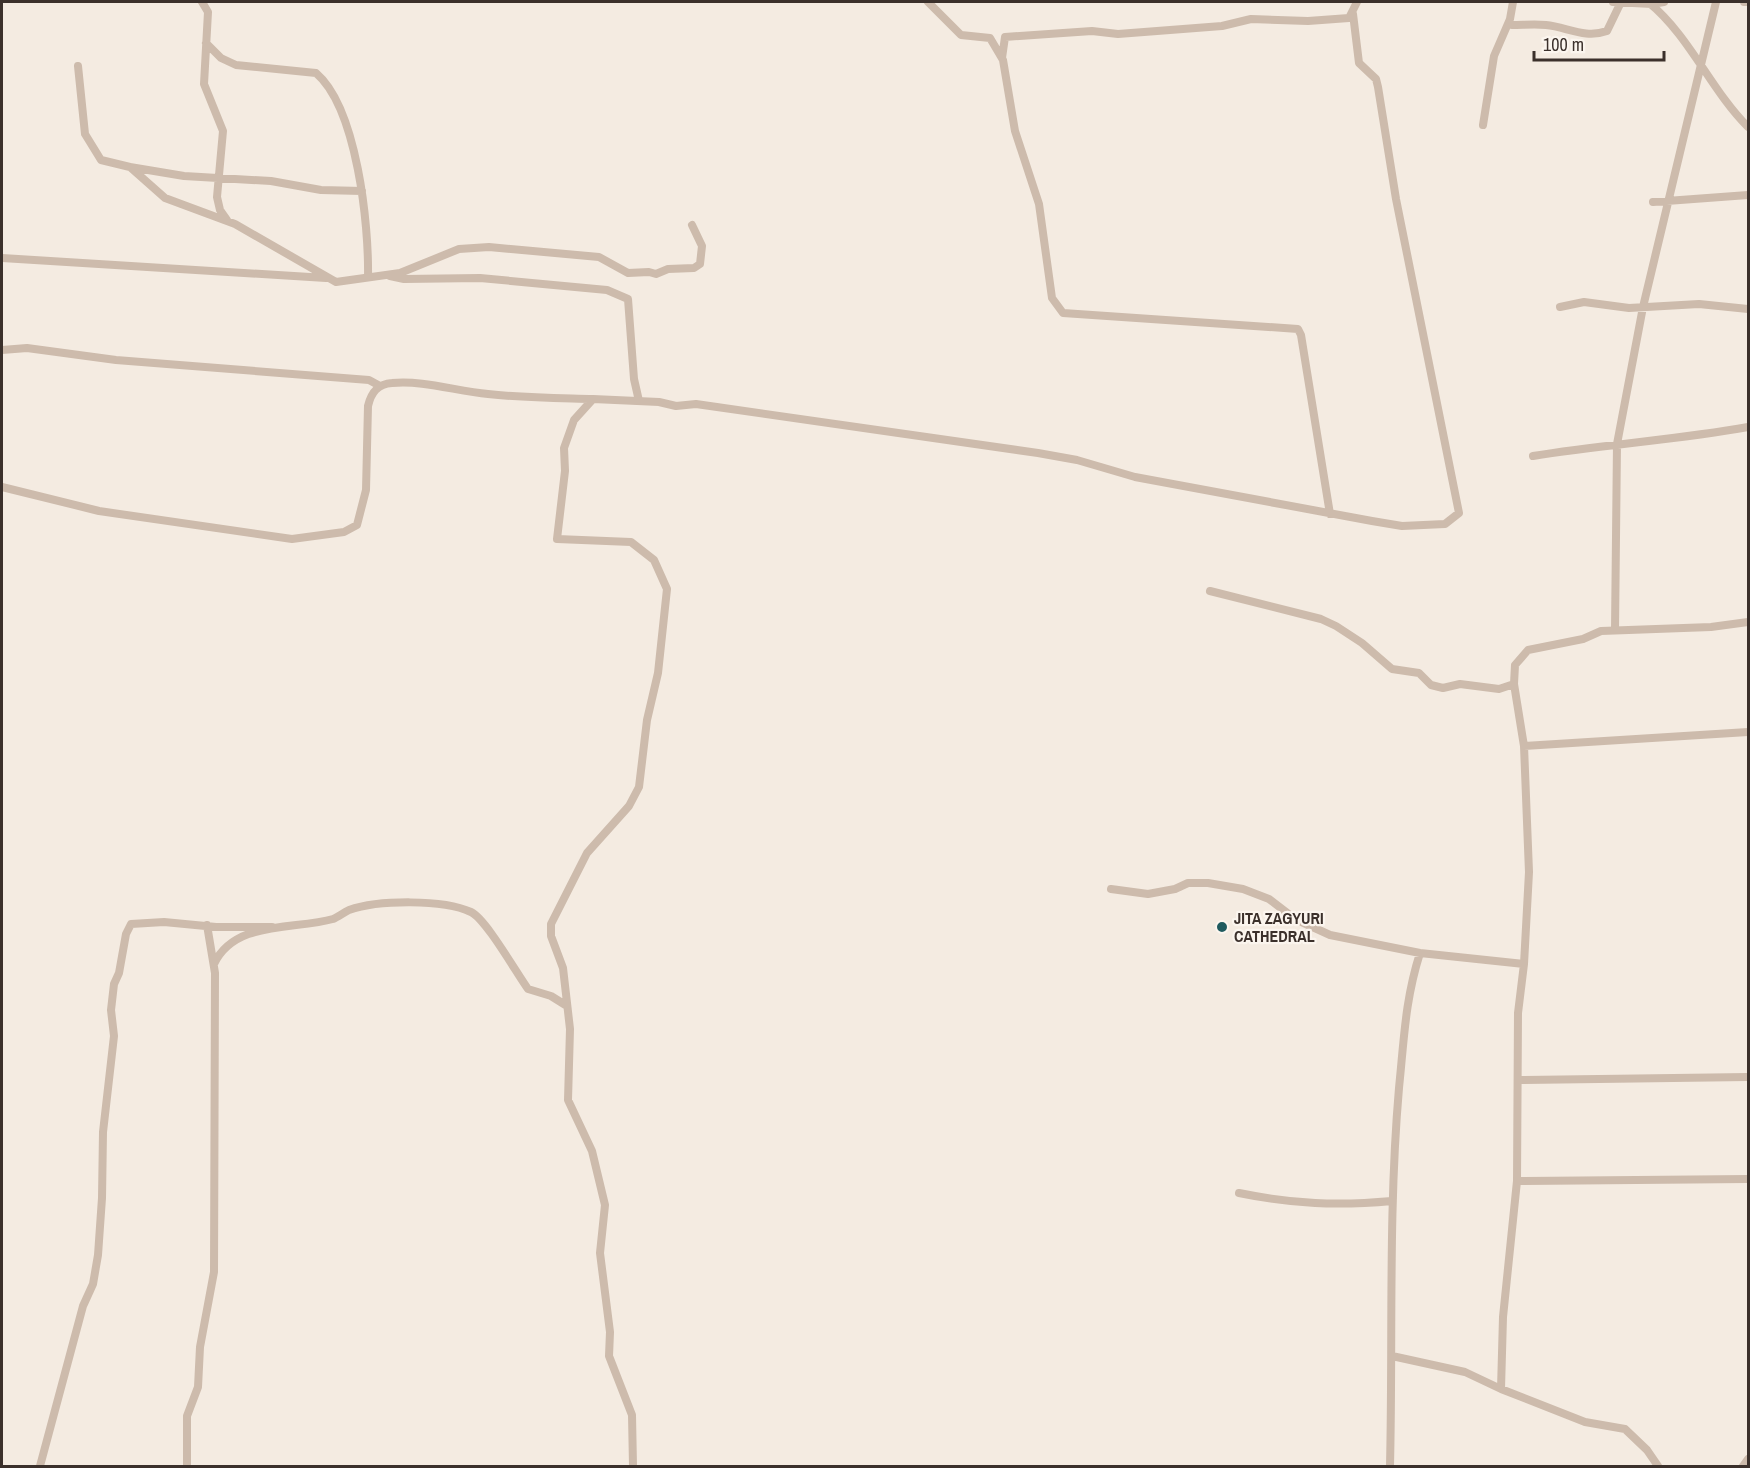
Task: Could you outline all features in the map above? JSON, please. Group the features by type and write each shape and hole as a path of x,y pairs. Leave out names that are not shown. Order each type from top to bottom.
{"street":[{"path":"202,2 208,12"},
{"path":"208,2 204,84 223,131 217,197 220,210 227,220"},
{"path":"928,2 961,35 990,39 1222,26 1251,19 1329,21 1349,18 1353,14"},
{"path":"2,487 99,511 292,539 344,532 357,525 366,490 368,406 371,393 380,386 392,383 446,387 486,394 639,401 676,406 696,404 1038,453 1077,460 1135,477 1402,526 1445,524 1459,513 1396,199 1378,87 1376,79 1359,63 1353,14 1357,2"},
{"path":"1483,125 1494,56 1510,19 1513,2"},
{"path":"1512,25 1548,25 1576,33 1599,34 1607,31 1618,2 1664,2"},
{"path":"1615,630 1617,444 1643,307 1716,2"},
{"path":"1650,3 1671,23 1702,65 1713,86 1749,128"},
{"path":"1005,37 1003,60 1015,131 1039,204 1052,298 1063,313 1078,316 1200,320 1298,329 1301,334 1330,514"},
{"path":"990,39 1003,60"},
{"path":"206,43 221,58 236,64 316,73 324,80 350,135 362,191 368,277"},
{"path":"78,66 85,134 93,151 101,160 184,176 220,176 271,181 321,190 362,191"},
{"path":"130,167 165,198 227,220 327,278"},
{"path":"1653,202 1749,195"},
{"path":"2,258 327,278 344,281 400,273 459,249 489,247 591,256 628,273 656,274 668,269 694,268 700,264 702,246 692,225"},
{"path":"383,275 404,279 480,278 608,290 620,295 628,299 634,379 639,401"},
{"path":"1560,307 1584,302 1629,308 1699,304 1749,309"},
{"path":"2,350 27,348 116,360 369,380 380,386"},
{"path":"593,399 574,420 564,448 565,471 557,539 632,542 654,560 668,589 658,673 647,720 639,787 629,806 587,853 551,924 551,936 563,968 570,1029 568,1100 591,1151 605,1205 600,1253 610,1332 609,1356 632,1416 633,1467"},
{"path":"1533,456 1617,444 1696,437 1749,428"},
{"path":"2,493 17,492"},
{"path":"1210,591 1321,619 1362,643 1392,669 1419,673 1431,685 1443,688 1460,684 1499,689 1514,684"},
{"path":"1501,1389 1503,1317 1517,1181 1518,1013 1524,964 1529,872 1524,746 1514,684 1515,664 1528,650 1583,639 1601,631 1711,627 1749,622"},
{"path":"1524,746 1749,732"},
{"path":"1111,889 1148,894 1198,882 1243,889 1269,899 1295,919 1320,932 1420,953 1524,964"},
{"path":"40,1467 83,1306 91,1293 96,1271 102,1198 103,1132 114,1036 112,999 126,934 131,924 144,922 272,927 333,918 350,910 380,906 423,903 461,908 474,913 514,964 528,989 551,996 567,1006"},
{"path":"187,1467 187,1416 198,1387 200,1347 214,1272 214,964 207,925"},
{"path":"214,964 230,942 272,927"},
{"path":"1390,1467 1392,1201 1408,990 1420,953"},
{"path":"1518,1080 1749,1077"},
{"path":"1517,1181 1749,1179"},
{"path":"1239,1193 1285,1202 1328,1205 1392,1201"},
{"path":"1392,1356 1465,1372 1501,1389 1585,1422 1625,1429 1647,1450 1658,1467"},
{"path":"1743,1467 1749,1459"}],"place":[{"name":"JITA ZAGYURI CATHEDRAL","path":"1222,927"}]}
